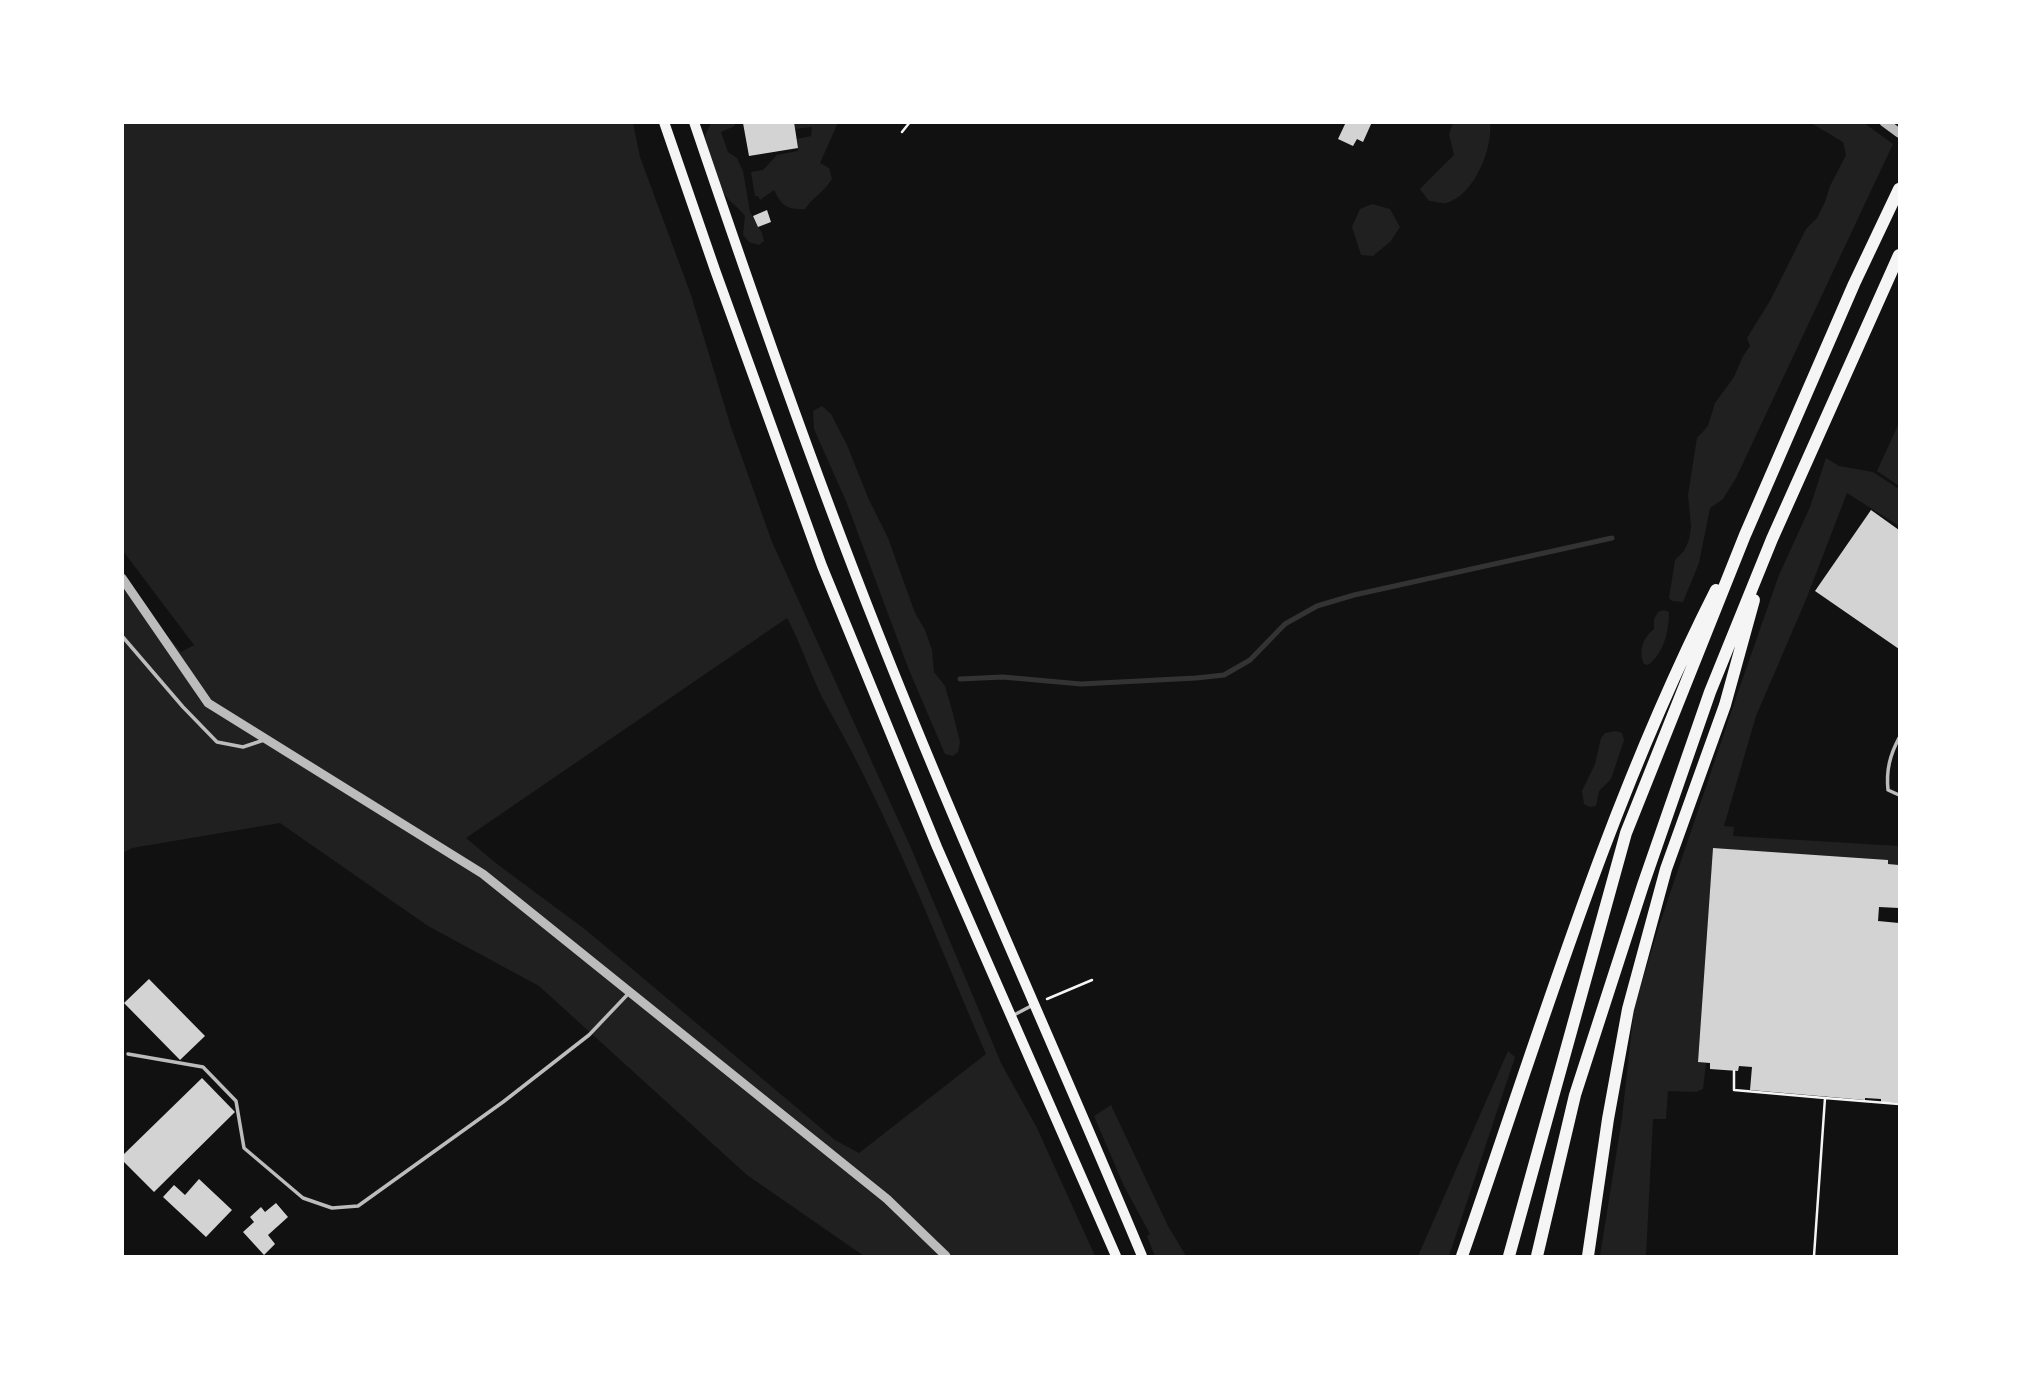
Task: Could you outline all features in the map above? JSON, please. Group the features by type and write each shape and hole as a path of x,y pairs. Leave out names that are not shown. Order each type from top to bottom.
{"highway":[{"path":"1510,1256 1626,833 1758,505 1854,284 1899,188"},
{"path":"1536,1256 1575,1095 1643,885 1710,692 1772,538 1899,255"},
{"path":"1462,1256 1584,901 1635,766 1686,648 1758,505"},
{"path":"1588,1256 1608,1119 1628,1009 1666,869 1725,705 1772,538"}],"main road":[{"path":"664,122 822,566 937,847 1116,1256"},
{"path":"694,122 772,348 877,631 1142,1256"}],"street":[{"path":"1884,122 1899,133"},
{"path":"122,579 208,703 483,874 887,1199 946,1256"}],"lane":[{"path":"122,636 217,742 243,747 266,739"},
{"path":"1899,738 1888,765 1887,780 1888,790 1899,795"},
{"path":"128,1054 203,1067 236,1101 244,1148 303,1198 332,1208 358,1206 589,1035 630,993"},
{"path":"1010,1017 1034,1004"}],"path":[{"path":"902,132 910,122"},
{"path":"1034,1004 1092,981"},
{"path":"1734,1071 1734,1090 1899,1104"},
{"path":"1814,1256 1825,1098"}],"shaded area":[{"path":"122,123 633,123 640,157 691,295 731,427 772,542 911,848 1001,1063 1037,1128 1095,1256 864,1256 747,1175 539,986 428,926 280,823 132,848 123,853 123,585 181,652 194,645 123,551","holes":["787,618 823,699 893,836 986,1054 859,1153 835,1140 586,930 466,838"]},
{"path":"711,123 734,123 735,126 721,132 728,152 737,158 743,171 750,212 764,241 759,245 749,242 743,235 745,216 729,200 717,179 705,136"},
{"path":"794,123 837,123 820,163 829,168 832,179 805,209 786,206 774,190 760,200 755,196 751,172 763,170 777,155 798,151 797,139 811,136 812,127 795,129"},
{"path":"1453,123 1490,123 1485,157 1473,181 1456,199 1444,203 1429,201 1420,189 1454,155 1449,134"},
{"path":"1811,123 1864,123 1893,144 1736,478 1723,499 1710,508 1699,563 1683,602 1672,601 1669,598 1675,560 1684,551 1691,527 1688,495 1697,438 1708,426 1715,403 1734,377 1750,346 1747,338 1771,299 1806,229 1817,218 1846,155 1843,142"},
{"path":"1372,204 1390,209 1400,227 1391,241 1373,256 1361,255 1352,227 1360,209"},
{"path":"822,406 831,414 847,445 888,538 915,613 925,630 932,650 934,672 945,686 960,742 958,752 953,756 945,754 909,670 846,501 814,429 813,411"},
{"path":"1899,423 1899,486 1877,471"},
{"path":"1826,458 1839,466 1873,472 1899,489 1899,526 1847,493 1807,597 1756,716 1724,826 1734,827 1733,836 1899,846 1899,865 1888,864 1888,860 1713,848 1698,1061 1706,1063 1703,1089 1696,1092 1668,1091 1666,1119 1653,1119 1646,1256 1600,1256 1622,1118 1634,1008 1738,692 1779,575 1810,507"},
{"path":"1658,612 1669,612 1664,641 1653,660 1648,665 1644,664 1641,654 1643,645 1654,629 1654,619"},
{"path":"1605,733 1622,733 1624,740 1611,779 1599,791 1596,806 1590,807 1584,804 1582,791 1595,764 1601,738"},
{"path":"1508,1051 1515,1057 1449,1256 1418,1256"},
{"path":"1111,1105 1168,1226 1186,1256 1155,1256 1147,1236 1150,1234 1124,1186 1094,1116"}],"building":[{"path":"794,122 798,148 749,156 743,123"},
{"path":"1346,122 1372,122 1363,142 1357,139 1353,146 1338,139"},
{"path":"767,210 771,222 758,227 753,216"},
{"path":"1871,510 1899,530 1899,649 1815,591"},
{"path":"1713,848 1888,860 1888,864 1899,865 1899,908 1879,907 1878,921 1899,923 1899,1103 1881,1102 1881,1099 1750,1090 1752,1067 1739,1066 1738,1071 1710,1069 1710,1063 1698,1062"},
{"path":"149,979 205,1036 180,1060 124,1003"},
{"path":"202,1078 235,1112 154,1192 122,1160 122,1156"},
{"path":"199,1179 232,1210 206,1237 163,1197 174,1185 185,1195"},
{"path":"276,1203 288,1217 268,1235 275,1244 264,1255 243,1232 254,1222 250,1217 261,1207 265,1212"}],"waterway":[{"path":"960,679 1003,677 1081,684 1224,675 1250,660 1285,624 1317,606 1354,595 1612,538"}]}
